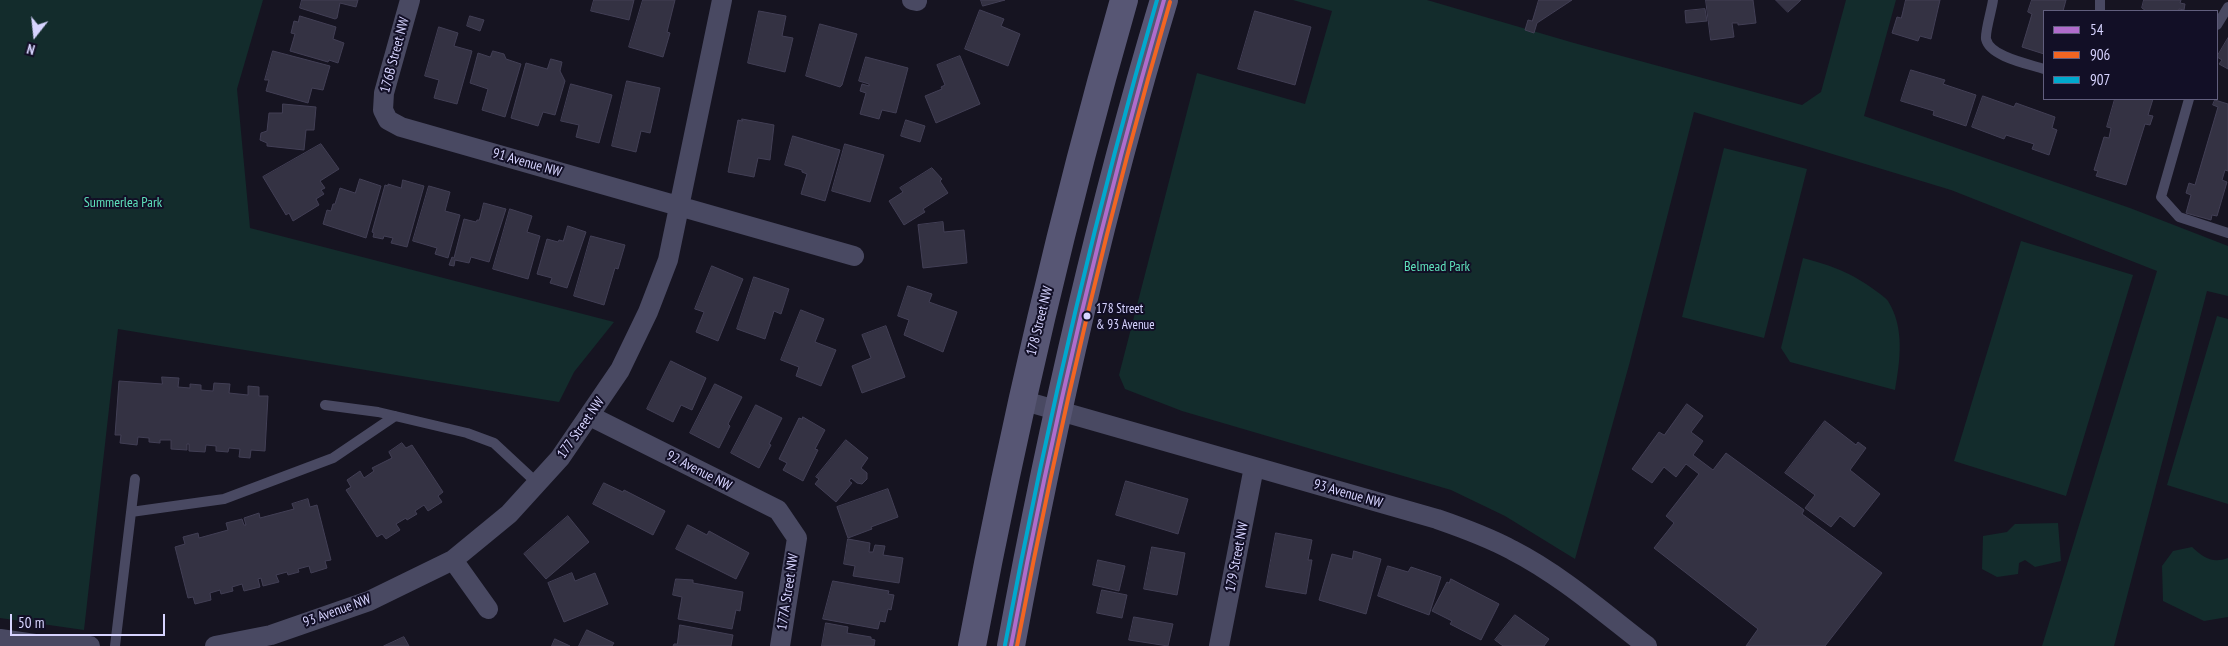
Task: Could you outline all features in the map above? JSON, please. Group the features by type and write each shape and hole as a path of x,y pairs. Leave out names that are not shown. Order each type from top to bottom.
{"main road":[{"name":"178 Street NW","path":"972,646 1021,400 1060,236 1124,0"},
{"path":"1011,646 1057,410 1128,122 1164,0"}],"street":[{"name":"176B Street NW","path":"383,110 384,93 410,0"},
{"name":"177 Street NW","path":"453,560 509,514 560,458 620,370 648,312 668,260 722,0"},
{"name":"91 Avenue NW","path":"383,110 388,120 401,127 678,207"},
{"path":"678,207 854,256"},
{"name":"93 Avenue NW","path":"1021,400 1437,519 1487,538 1536,564 1647,646"},
{"name":"92 Avenue NW","path":"590,416 778,510 797,538"},
{"name":"179 Street NW","path":"1219,646 1254,468"},
{"name":"177A Street NW","path":"780,646 797,538"},
{"path":"453,560 488,608"},
{"name":"93 Avenue NW","path":"215,646 272,640 368,601 453,560"},
{"path":"0,639 35,645 90,646"}],"lane":[{"path":"1994,0 1986,38 1992,48 2002,56 2043,69"},
{"path":"2218,23 2228,7"},
{"path":"2189,100 2161,197 2179,217 2228,233"},
{"path":"325,405 395,416 467,433 494,443 537,483"},
{"path":"131,512 224,499 333,458 395,416"},
{"path":"115,646 135,479"}],"green space":[{"name":"Summerlea Park","path":"0,0 263,0 237,89 250,228 614,322 574,372 559,402 118,329 84,630 0,618"},
{"name":"Belmead Park","path":"1293,0 1427,0 1574,43 1802,105 1821,92 1846,0 1896,0 1864,116 2130,208 2228,246 2228,296 2207,291 2114,646 2042,646 2157,271 1951,190 1694,112 1629,365 1575,559 1505,516 1451,490 1182,411 1125,389 1119,375 1197,73 1305,104 1332,11"},
{"path":"1724,148 1807,169 1764,338 1682,317"},
{"path":"2021,241 2133,275 2066,496 1954,461"},
{"path":"1803,258 1833,267 1850,275 1888,301 1897,322 1900,345 1895,390 1790,362 1781,348"},
{"path":"2217,316 2228,319 2228,504 2167,485"},
{"path":"2058,523 2061,561 2035,567 2025,560 2019,563 2018,574 1997,577 1982,569 1983,536 2007,532 2015,524"},
{"path":"2192,547 2200,554 2212,560 2228,558 2228,617 2204,621 2163,601 2162,566 2173,551"}],"building":[{"path":"302,0 358,0 356,7 340,3 337,18 335,19 300,8"},
{"path":"594,0 634,0 629,20 591,11"},
{"path":"643,0 675,0 667,32 670,33 663,57 629,47"},
{"path":"981,0 1005,0 983,6"},
{"path":"1539,0 1572,0 1537,23 1534,33 1525,30 1528,20 1532,21"},
{"path":"1706,0 1753,0 1756,23 1738,25 1738,23 1732,23 1734,37 1711,40"},
{"path":"1776,0 1801,0 1788,12"},
{"path":"1906,0 1940,0 1931,39 1920,36 1918,41 1892,33 1897,17 1901,18"},
{"path":"2032,0 2066,0 2063,10 2043,10 2043,54 2022,47 2032,14 2028,12"},
{"path":"2144,0 2181,0 2180,3 2185,4 2184,10 2145,10 2142,8"},
{"path":"1705,9 1707,21 1686,23 1685,11"},
{"path":"980,10 1004,19 1001,26 1020,34 1008,66 965,49"},
{"path":"759,11 786,16 782,36 793,38 785,72 748,63"},
{"path":"1255,11 1311,27 1295,85 1238,69"},
{"path":"300,16 336,27 333,39 344,43 338,63 290,51 295,34 291,33 294,21 298,22"},
{"path":"470,16 484,20 480,31 467,26"},
{"path":"820,24 857,34 840,87 806,76"},
{"path":"439,27 458,33 454,46 472,51 457,104 434,98 439,80 425,76"},
{"path":"2228,38 2228,69 2219,64 2222,60 2218,58"},
{"path":"273,51 330,66 323,90 312,88 308,103 266,91 269,80 265,80"},
{"path":"493,51 504,54 506,59 521,64 505,117 482,110 488,89 470,83 478,53 490,57"},
{"path":"960,56 980,104 936,123 925,96 942,89 941,87 945,85 937,65"},
{"path":"866,57 908,68 896,113 882,110 879,119 860,114 866,93 860,91 862,84 869,86 869,84 859,81"},
{"path":"551,59 562,62 560,71 565,81 555,115 543,112 538,126 511,118 526,63 547,69"},
{"path":"1911,70 1945,80 1943,84 1976,95 1966,126 1933,115 1934,111 1901,101"},
{"path":"627,81 660,88 650,133 641,131 636,152 612,146"},
{"path":"571,84 612,95 599,143 576,137 579,125 561,121"},
{"path":"1983,96 2014,107 2016,103 2055,117 2052,128 2057,130 2049,155 2032,149 2034,144 2006,135 2004,139 1972,127"},
{"path":"2115,100 2153,100 2148,115 2153,116 2150,125 2145,124 2126,185 2096,176 2098,171 2094,170 2104,137 2109,138 2111,128 2107,127"},
{"path":"2215,100 2228,104 2228,171 2225,170 2222,180 2227,182 2217,216 2212,215 2211,220 2186,213 2191,195 2186,193 2189,183 2195,185 2218,107 2213,105"},
{"path":"283,104 316,107 314,130 306,130 304,150 267,146 267,143 260,140 261,133 267,131 269,113 282,113"},
{"path":"742,119 774,125 770,160 758,158 754,177 728,172 738,120 742,121"},
{"path":"906,120 925,126 920,142 901,136"},
{"path":"793,136 840,150 825,201 801,194 807,174 802,172 802,170 785,165"},
{"path":"321,144 339,169 320,181 325,188 321,190 324,194 316,199 319,205 293,221 289,213 286,215 263,177"},
{"path":"845,144 884,155 870,202 832,191"},
{"path":"932,168 942,179 940,181 948,193 923,209 925,212 904,225 889,201 903,192 900,188"},
{"path":"360,179 381,186 366,238 323,224 327,210 331,211 340,188 355,193"},
{"path":"403,180 424,186 407,247 391,243 393,238 384,236 383,239 373,237 374,233 372,232 385,185 388,186 388,184 401,188"},
{"path":"429,186 450,192 445,211 460,215 448,258 435,254 437,248 413,241"},
{"path":"484,203 506,209 489,262 471,257 469,263 455,260 454,266 449,265 452,257 454,258 464,219 476,222 479,220"},
{"path":"510,209 532,216 527,232 540,236 528,279 493,269"},
{"path":"943,222 944,232 964,230 967,263 923,268 918,225"},
{"path":"568,226 586,232 567,288 550,283 552,278 537,274 547,239 558,242 559,240 563,241"},
{"path":"591,236 625,245 618,269 615,268 604,305 574,296"},
{"path":"712,266 743,279 718,341 696,332 704,312 695,309"},
{"path":"754,277 789,289 781,314 774,311 765,339 737,329"},
{"path":"908,286 932,294 929,302 957,312 943,352 904,335 909,320 898,316"},
{"path":"801,310 824,319 815,342 836,350 821,386 796,376 799,367 781,360"},
{"path":"886,326 905,377 862,393 852,366 871,358 862,335"},
{"path":"671,361 706,378 692,410 681,405 673,422 647,409"},
{"path":"162,377 179,378 178,387 190,388 190,384 201,385 201,390 213,391 214,383 230,384 229,393 248,395 248,386 259,387 259,396 268,396 265,451 251,450 250,458 239,457 240,449 229,448 228,452 216,451 216,446 206,445 205,452 189,451 189,444 187,444 187,450 171,449 171,440 160,440 160,443 149,442 149,438 138,437 137,445 120,443 121,435 115,435 119,381 162,384"},
{"path":"715,384 742,397 728,424 730,426 719,448 690,433"},
{"path":"1687,404 1703,416 1691,432 1703,441 1693,455 1713,470 1726,453 1804,510 1802,514 1882,573 1825,646 1746,646 1758,629 1654,548 1674,523 1666,516 1699,474 1686,464 1676,477 1664,467 1652,483 1632,469 1659,432 1664,435"},
{"path":"756,405 782,418 759,468 731,453"},
{"path":"803,417 825,430 815,449 818,450 803,481 783,470 787,463 779,459 799,418 802,419"},
{"path":"1825,421 1856,445 1858,442 1866,448 1850,470 1880,494 1854,527 1840,516 1831,527 1805,508 1815,495 1785,473"},
{"path":"846,440 868,458 861,468 867,473 867,479 862,484 857,483 851,478 849,481 852,483 836,502 815,484 819,479 816,477"},
{"path":"402,443 406,448 412,445 443,492 438,496 442,502 428,511 424,505 415,511 417,514 396,524 400,530 386,539 382,534 377,537 346,490 351,487 347,480 360,471 364,478 374,471 372,468 392,458 389,452"},
{"path":"1126,481 1188,499 1178,534 1116,515"},
{"path":"604,483 623,492 624,490 665,511 653,535 593,504"},
{"path":"888,489 898,517 848,538 837,507"},
{"path":"308,499 310,507 317,505 331,560 325,561 327,568 311,573 309,566 298,569 299,572 288,575 287,572 276,575 279,582 263,586 261,578 258,579 260,587 244,591 242,584 232,587 233,591 221,594 220,590 210,593 211,600 195,604 193,597 188,598 175,547 185,544 183,537 198,533 199,538 228,530 226,523 242,519 244,525 246,525 244,518 259,513 260,518 294,509 292,504"},
{"path":"568,516 589,542 546,579 524,554"},
{"path":"688,525 707,535 709,531 749,553 736,579 676,549"},
{"path":"1276,533 1312,540 1308,560 1312,560 1306,594 1266,587"},
{"path":"848,539 870,543 869,552 873,552 875,545 885,546 883,555 903,558 899,583 853,576 855,566 844,564"},
{"path":"1152,547 1185,553 1177,595 1144,589"},
{"path":"1354,551 1381,559 1366,614 1319,600 1332,554 1352,559"},
{"path":"1098,560 1125,566 1119,591 1093,585"},
{"path":"1388,566 1408,572 1411,567 1441,577 1429,615 1378,596"},
{"path":"572,573 575,581 595,573 608,604 564,622 548,583"},
{"path":"676,579 693,580 693,583 743,592 740,611 736,610 732,629 678,619 682,597 673,595"},
{"path":"1451,579 1499,604 1481,640 1450,624 1452,621 1432,611 1447,582 1449,583"},
{"path":"833,581 889,591 888,594 894,595 891,610 888,609 885,622 880,621 878,629 823,619"},
{"path":"1102,590 1127,595 1122,618 1097,613"},
{"path":"1515,615 1549,639 1544,646 1503,646 1495,640"},
{"path":"1134,617 1173,624 1168,646 1129,640"},
{"path":"826,623 848,627 847,633 871,637 871,639 875,640 874,646 822,646"},
{"path":"680,625 733,635 731,646 673,646 677,644"},
{"path":"587,630 614,643 612,646 579,646"},
{"path":"404,637 409,646 384,646"},
{"path":"555,639 570,646 552,646"}],"transit line":[{"name":"907","path":"1005,645 1037,482 1092,240 1157,0"},
{"name":"54","path":"1011,646 1043,483 1080,321 1120,160 1164,0"},
{"name":"906","path":"1017,646 1049,484 1105,242 1170,2"}],"place":[{"name":"178 Street & 93 Avenue","path":"1087,316"}]}
